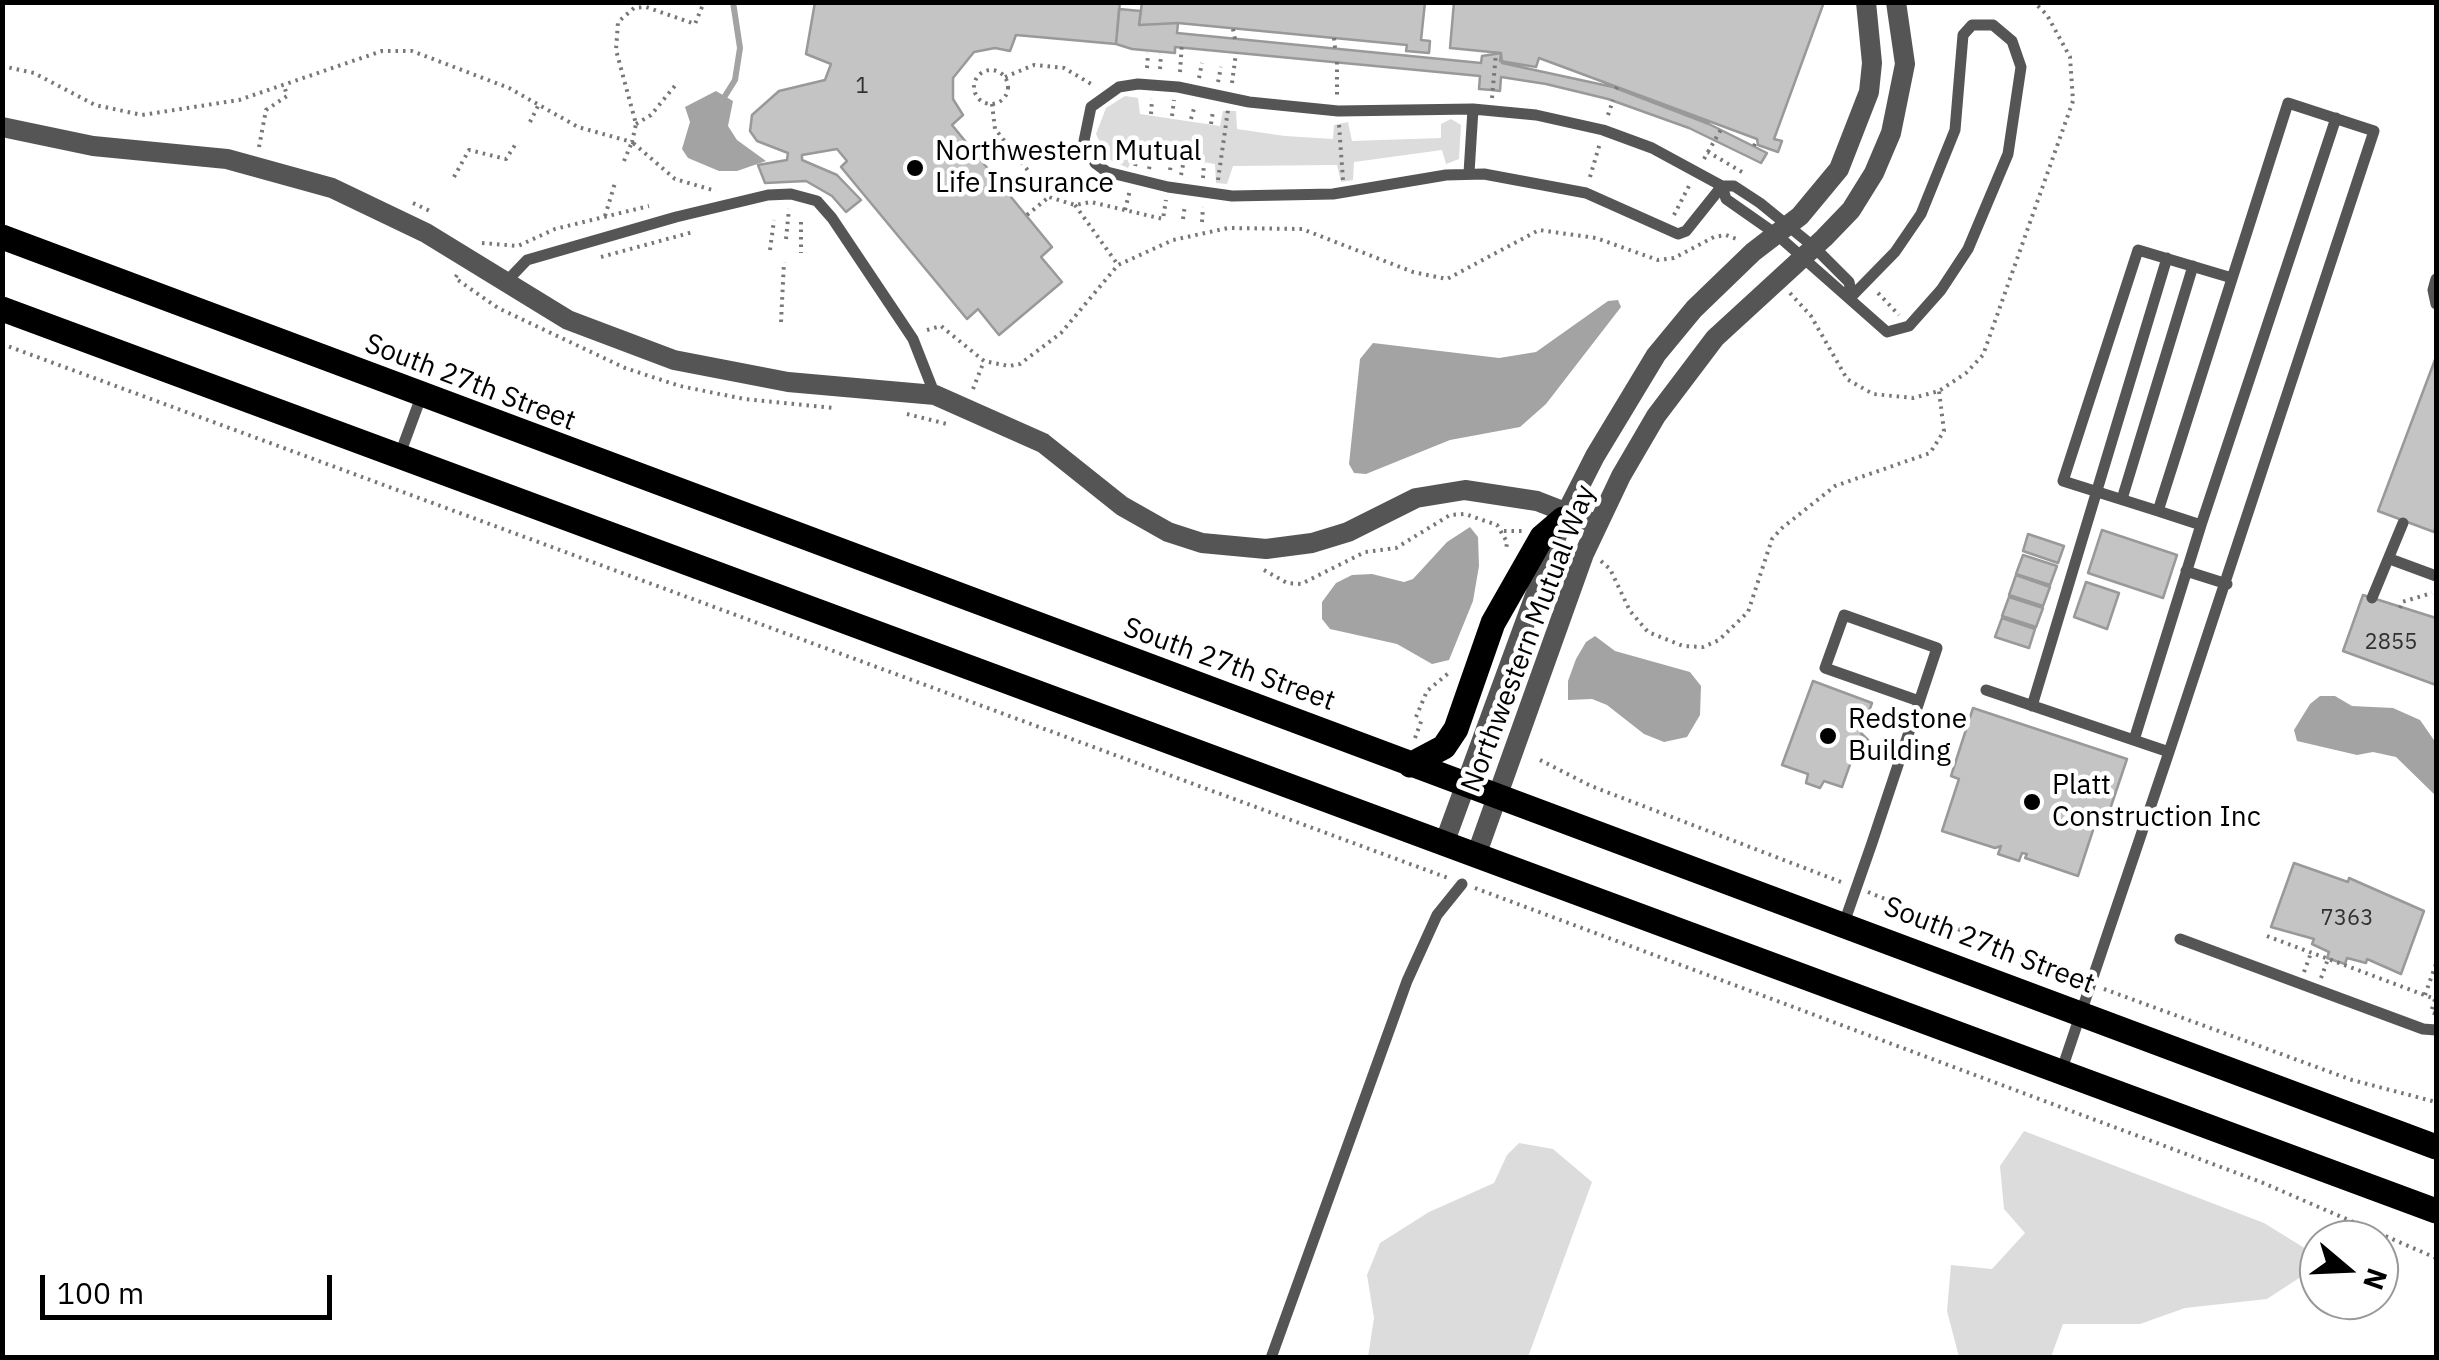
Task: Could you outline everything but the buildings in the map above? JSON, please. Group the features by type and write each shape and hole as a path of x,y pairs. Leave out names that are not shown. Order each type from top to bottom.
{"main road":[{"name":"South 27th Street","path":"3,237 421,397 1844,923 2436,1147"},
{"path":"2,309 2436,1211"},
{"path":"1410,764 1444,747 1456,729 1493,624 1542,537 1565,516"}],"street":[{"name":"Northwestern Mutual Way","path":"1445,841 1565,516 1656,355 1694,309 1822,193 1855,135 1869,92 1872,64 1866,2"},
{"name":"Northwestern Mutual Way","path":"1477,853 1596,524 1630,461 1684,377 1715,338 1851,210 1874,173 1891,133 1905,64 1896,2"},
{"path":"2,127 44,138 192,154 280,172 380,208 568,320 674,360 788,382 935,395 1044,443 1122,506 1168,532 1202,543 1266,549 1312,543 1348,532 1416,498 1465,490 1504,493 1596,524"}],"lane":[{"path":"1722,186 1686,231 1678,234 1586,193 1469,173 1344,192 1216,194 1132,180 1094,163 1084,140 1084,125 1091,107 1104,94 1138,84 1338,111 1474,108 1536,115 1603,130 1652,148 1722,186 1734,186 1808,252 1839,292 1852,296 1887,332 1896,332 1910,326 1941,290 1968,248 2008,154 2021,67 2012,42 1993,25 1972,25 1963,35 1955,130 1922,214 1895,252 1852,296"},
{"path":"2061,1072 2227,584 2374,131 2288,103 2158,510"},
{"path":"1469,173 1474,108"},
{"path":"2134,740 2186,570 2336,118"},
{"path":"506,283 527,260 676,216 768,195 791,194 817,202 832,218 914,340 935,395"},
{"path":"2201,524 2062,481 2138,250 2232,278"},
{"path":"2032,706 2167,258"},
{"path":"2122,499 2193,266"},
{"path":"2436,279 2436,304"},
{"path":"400,454 421,397"},
{"path":"2372,598 2403,524"},
{"path":"2390,559 2436,576"},
{"path":"2186,570 2227,584"},
{"path":"1844,923 1937,648 1844,615 1826,668 1919,701"},
{"path":"1986,690 2169,752"},
{"path":"1270,1358 1406,980 1437,915 1462,884"},
{"path":"2180,939 2436,1030"}],"path":[{"path":"624,161 636,124 616,50 618,22 634,8 646,7 695,24 704,2"},
{"path":"1233,28 1235,38"},
{"path":"1334,38 1336,48"},
{"path":"1182,42 1182,58"},
{"path":"2,66 34,73 122,114 171,113 239,100 382,51 412,51 494,82 578,127 632,142 684,184 722,192"},
{"path":"1231,86 1236,53"},
{"path":"1492,90 1496,53"},
{"path":"1337,62 1337,98"},
{"path":"992,104 977,97 976,80 989,70 1004,77 1034,65 1064,68 1082,76 1104,94"},
{"path":"992,104 1005,96 1004,77"},
{"path":"636,124 651,115 678,82"},
{"path":"261,149 258,145 266,110 286,96 284,85"},
{"path":"1607,117 1612,100"},
{"path":"530,122 540,104"},
{"path":"992,104 994,129 1049,197 1075,205 1091,202 1163,219"},
{"path":"1216,194 1228,110"},
{"path":"1339,125 1344,192"},
{"path":"1708,152 1722,126"},
{"path":"1754,146 1757,139"},
{"path":"454,177 470,150 506,159 516,142"},
{"path":"1586,193 1600,143"},
{"path":"1667,228 1693,180"},
{"path":"608,226 605,217 615,183"},
{"path":"1027,216 1049,197"},
{"path":"408,202 440,218"},
{"path":"1075,205 1118,266"},
{"path":"479,242 492,247 518,246 555,229 649,206"},
{"path":"786,238 789,206"},
{"path":"770,250 774,220"},
{"path":"801,222 801,253"},
{"path":"923,332 941,326 984,361 1010,366 1034,357 1118,266 1173,240 1228,228 1302,229 1413,272 1447,279 1538,230 1596,238 1658,260 1674,258 1726,235 1745,244"},
{"path":"601,257 693,232"},
{"path":"781,322 784,262"},
{"path":"460,270 455,278 498,308 625,368 680,386 744,399 839,408"},
{"path":"2,344 2261,1182 2436,1258"},
{"path":"971,393 984,361"},
{"path":"1599,560 1610,569 1630,612 1648,632 1683,646 1703,646 1719,640 1748,612 1772,538 1782,528 1834,486 1930,453 1944,430 1939,391"},
{"path":"898,412 959,428"},
{"path":"1261,566 1288,582 1301,584 1365,552 1396,548 1450,515 1483,518 1503,532 1506,554"},
{"path":"1503,532 1514,528 1533,533"},
{"path":"2400,608 2402,602 2436,591"},
{"path":"1415,738 1427,691 1461,665"},
{"path":"1540,760 1591,786 2091,984 2352,1080 2436,1102"},
{"path":"2267,936 2435,998 2431,1012 2436,1014"},
{"path":"2425,995 2436,964"}],"shaded area":[{"path":"716,91 733,101 728,126 737,140 766,161 737,171 719,171 688,158 682,149 690,122 685,107"},
{"path":"1125,96 1138,98 1140,114 1220,126 1223,111 1236,111 1237,129 1285,136 1333,139 1334,125 1348,122 1352,141 1441,138 1441,124 1451,119 1461,125 1459,159 1446,164 1442,150 1354,162 1353,180 1341,182 1337,165 1233,166 1227,184 1216,183 1215,164 1136,151 1128,168 1108,159 1096,134 1106,108"},
{"path":"1618,300 1621,307 1546,404 1520,427 1450,440 1366,474 1354,473 1349,464 1360,359 1373,343 1499,358 1536,352 1608,301"},
{"path":"1470,527 1478,537 1479,566 1473,601 1449,660 1432,664 1397,644 1330,629 1322,619 1322,602 1336,583 1352,575 1372,574 1404,582 1413,579 1447,542"},
{"path":"1595,636 1615,651 1690,672 1701,686 1700,715 1687,737 1664,742 1644,734 1607,705 1592,699 1568,700 1568,681 1576,659 1586,642"},
{"path":"2320,696 2335,696 2352,706 2393,708 2420,720 2436,743 2436,796 2396,757 2373,752 2357,755 2297,741 2294,730 2310,704"},
{"path":"2024,1131 2264,1223 2299,1245 2299,1278 2267,1299 2185,1308 2140,1324 2063,1324 2051,1357 1959,1357 1947,1311 1951,1265 1992,1269 2025,1233 2004,1209 2000,1166"},
{"path":"1519,1143 1553,1149 1592,1182 1528,1357 1368,1357 1374,1318 1367,1275 1380,1243 1429,1212 1494,1183 1507,1155"}],"waterway":[{"path":"725,96 735,80 740,48 733,2"}],"place":[{"name":"Northwestern Mutual Life Insurance","path":"915,168"},
{"name":"Redstone Building","path":"1828,736"},
{"name":"Platt Construction Inc","path":"2032,802"}]}
